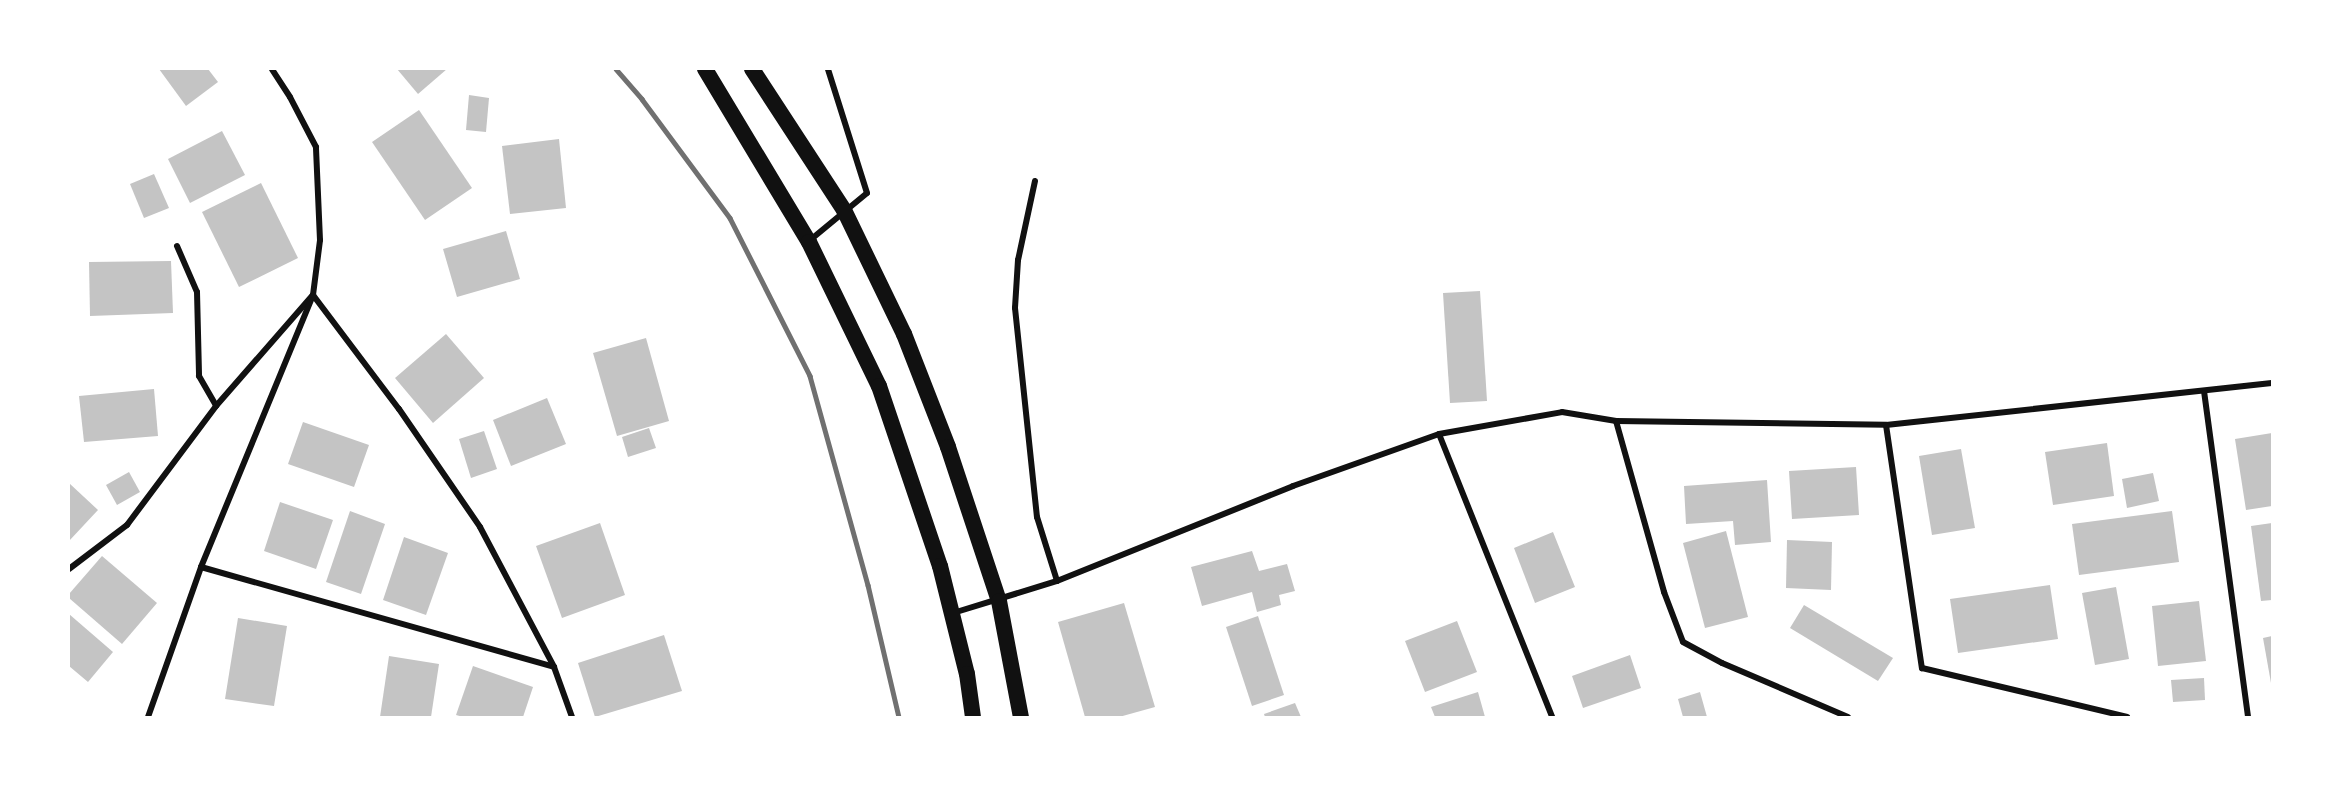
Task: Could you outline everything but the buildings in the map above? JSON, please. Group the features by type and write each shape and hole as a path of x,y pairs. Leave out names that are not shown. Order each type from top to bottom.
{"highway":[{"path":"705,69 809,242 879,386 940,566 973,717"},
{"path":"752,69 844,210 904,334 948,447 999,600 1021,717"}],"street":[{"path":"148,717 201,567 313,295 320,240 315,147 290,97 272,69"},
{"path":"809,242 844,210 867,193 828,69"},
{"path":"1035,181 1018,260 1015,308 1037,517 1057,581"},
{"path":"177,246 197,292 199,376 216,406"},
{"path":"69,569 127,525 216,406 313,295"},
{"path":"313,295 399,409 480,526 554,667 572,717"},
{"path":"952,613 1057,581 1293,486 1439,434 1562,412 1616,421 1886,425 2272,383"},
{"path":"2204,391 2248,717"},
{"path":"1616,421 1664,592 1683,642 1722,663 1848,717"},
{"path":"1886,425 1923,668 2127,717"},
{"path":"1439,434 1552,717"},
{"path":"201,567 554,667"}],"railway":[{"path":"616,69 642,99 730,218 810,376 868,585 899,717"}]}
